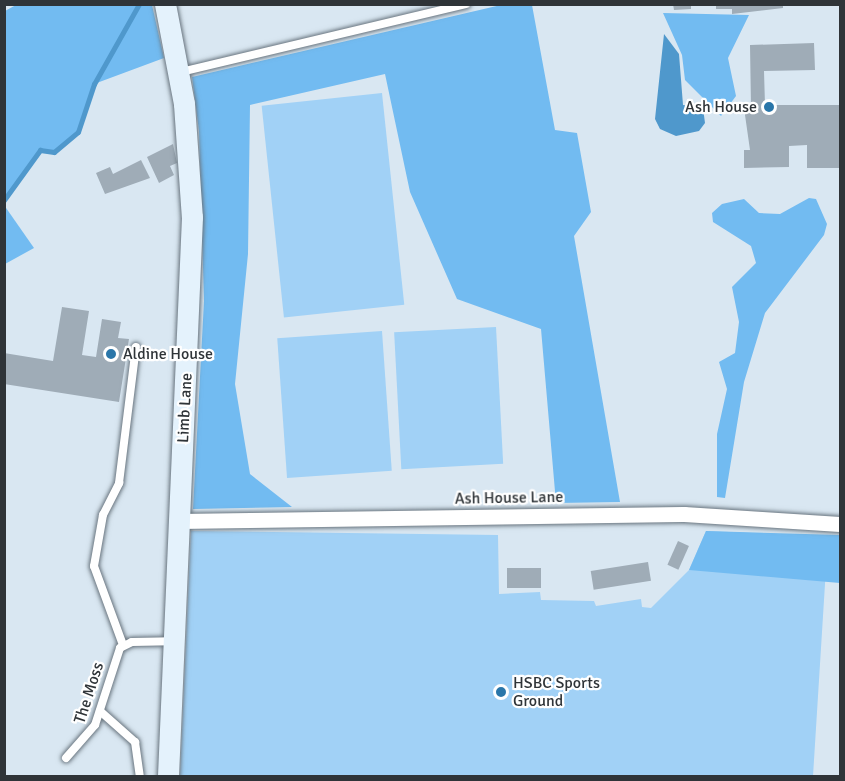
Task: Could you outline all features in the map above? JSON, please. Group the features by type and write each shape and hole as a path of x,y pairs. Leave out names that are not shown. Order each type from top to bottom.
{"street":[{"name":"Limb Lane","path":"165,4 179,73 192,229 168,777"},
{"name":"Ash House Lane","path":"178,521 684,514 840,524"}],"lane":[{"path":"179,73 466,4"},
{"path":"136,347 119,483 103,515 94,566 123,645 175,641"},
{"name":"The Moss","path":"66,758 85,742 100,711 123,645"},
{"path":"100,711 135,742 140,777"}],"shaded area":[{"path":"16,5 152,5 164,58 94,84 78,132 54,152 40,150 5,200 5,11"},
{"path":"501,5 532,5 555,130 577,133 591,212 574,236 620,502 556,503 541,329 457,299 410,192 385,74 250,105 248,254 235,384 250,474 292,507 193,509 204,301 199,131 192,77"},
{"path":"663,13 749,15 728,58 736,96 721,116 685,80 682,55"},
{"path":"664,34 679,54 683,105 703,108 705,123 699,131 676,136 660,129 655,119"},
{"path":"382,93 404,305 284,317 262,106"},
{"path":"809,198 816,199 827,224 824,235 765,313 744,382 725,498 717,497 717,434 727,389 719,362 735,353 739,322 732,287 756,263 751,246 713,222 712,213 722,204 744,199 759,213 780,214"},
{"path":"4,205 34,248 5,264 4,264"},
{"path":"496,327 503,464 401,469 394,332"},
{"path":"382,331 392,471 287,478 277,338"},
{"name":"HSBC Sports Ground","path":"191,531 498,535 499,594 540,592 541,600 594,601 596,606 641,599 642,607 651,608 689,570 706,531 828,536 813,776 180,776"},
{"path":"706,531 840,535 840,583 689,570"}],"building":[{"path":"673,4 691,4 691,9 674,10"},
{"path":"716,4 783,4 783,8 732,14 732,9 716,9"},
{"name":"Ash House","path":"814,43 815,70 764,71 765,105 840,105 840,168 807,168 807,145 789,146 789,167 744,168 744,150 750,150 744,108 751,108 750,45"},
{"path":"173,144 177,163 170,166 174,175 159,183 147,157"},
{"path":"141,160 150,178 105,194 96,173 110,167 113,174"},
{"name":"Aldine House","path":"62,307 89,311 82,355 96,357 102,319 121,322 118,338 129,339 119,402 4,384 4,353 53,361"},
{"path":"678,541 689,546 678,570 667,565"},
{"path":"648,562 651,581 594,590 591,571"},
{"path":"507,568 541,568 541,588 507,588"}],"waterway":[{"path":"4,200 40,150 54,152 78,132 94,84 139,4"}],"place":[{"name":"Ash House","path":"769,107"},
{"name":"Aldine House","path":"111,354"},
{"name":"HSBC Sports Ground","path":"501,692"}]}
